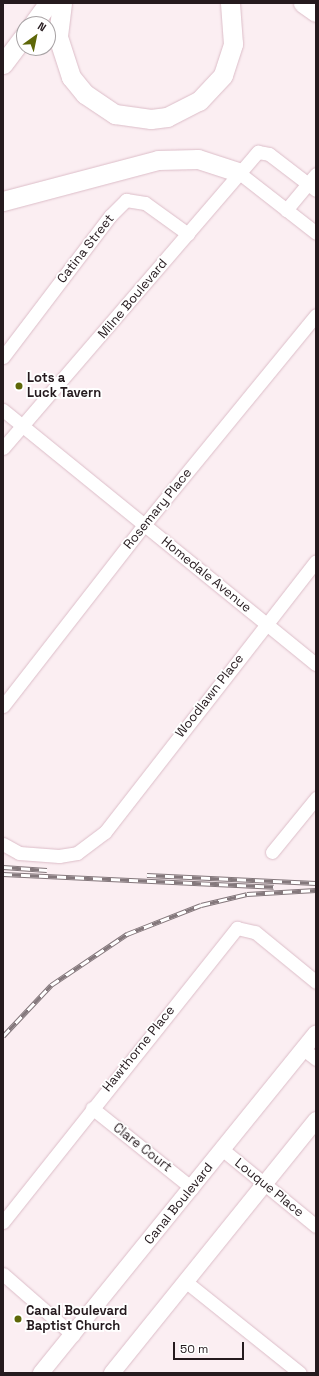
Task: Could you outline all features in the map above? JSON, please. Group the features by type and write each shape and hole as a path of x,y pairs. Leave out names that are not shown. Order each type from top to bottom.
{"highway":[{"path":"39,16 48,3"},
{"path":"62,3 58,37 71,77 85,94 115,114 151,120 183,111 210,92 225,70 233,44 230,3"},
{"path":"303,3 316,12"},
{"path":"3,64 16,47"},
{"path":"3,201 158,160 198,159 238,172"}],"main road":[{"name":"Canal Boulevard","path":"41,1373 73,1336 223,1150 302,1048 316,1033"},
{"path":"112,1373 263,1183 316,1120"}],"street":[{"name":"Milne Boulevard","path":"3,448 21,424 72,370 188,234 238,172 263,151 313,183"},
{"path":"238,172 316,233"},
{"path":"286,210 313,183"},
{"name":"Catina Street","path":"3,357 110,216 126,200 145,203 188,234"},
{"name":"Rosemary Place","path":"3,706 144,525 316,315"},
{"name":"Homedale Avenue","path":"3,410 316,664"},
{"name":"Woodlawn Place","path":"3,844 19,853 59,856 77,853 105,832 316,561"},
{"path":"272,852 316,798"},
{"name":"Hawthorne Place","path":"3,1222 92,1108 237,928 255,932 316,982"},
{"path":"302,1048 316,1059"},
{"name":"Clare Court","path":"92,1108 192,1188"},
{"name":"Louque Place","path":"223,1150 316,1226"},
{"path":"3,1274 73,1336"},
{"path":"185,1281 300,1373"}],"railway":[{"path":"3,867 47,870"},
{"path":"3,874 274,887"},
{"path":"147,875 316,883"},
{"path":"3,1036 51,985 127,934 201,905 247,894 316,890"}],"place":[{"name":"Lots a Luck Tavern","path":"19,386"},
{"name":"Canal Boulevard Baptist Church","path":"18,1319"}]}
